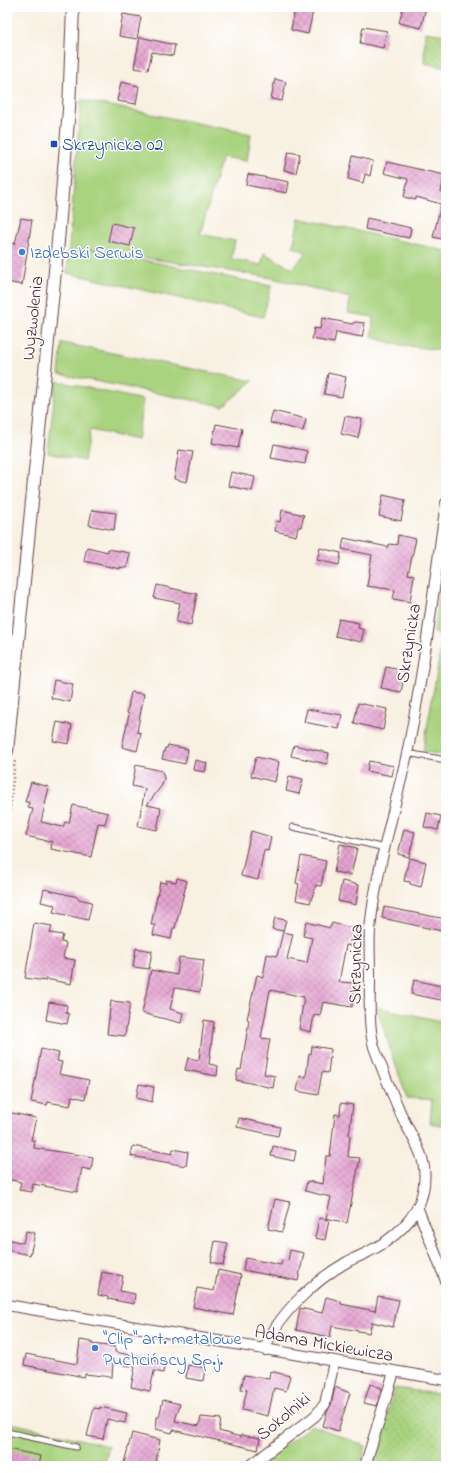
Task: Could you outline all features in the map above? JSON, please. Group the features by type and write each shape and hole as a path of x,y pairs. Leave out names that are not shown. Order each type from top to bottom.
{"street":[{"name":"Wyzwolenia","path":"7,751 69,109 73,7"},
{"name":"Skrzynicka","path":"265,1350 267,1342 278,1323 315,1285 346,1262 369,1252 392,1238 418,1209 423,1192 425,1170 418,1144 401,1115 374,1044 371,1020 370,931 422,675 446,503"},
{"path":"418,1209 446,1281"},
{"name":"Adama Mickiewicza","path":"7,1305 446,1380"},
{"name":"Sokolniki","path":"250,1466 315,1416 325,1404 334,1362"},
{"path":"365,1466 394,1372"}],"lane":[{"path":"407,753 446,760"},
{"path":"293,827 386,848"},
{"path":"7,1432 76,1447"}],"green space":[{"path":"425,32 446,35 446,68 424,63"},
{"path":"81,100 251,134 247,161 222,157 200,234 235,241 231,259 261,265 264,253 293,269 306,252 293,247 299,218 446,251 446,351 395,344 372,337 373,317 348,313 350,298 273,278 84,248 271,286 263,317 67,273"},
{"path":"62,343 253,381 223,406 59,374"},
{"path":"56,381 143,400 137,440 90,430 84,461 48,453"},
{"path":"446,549 446,756 423,751 443,636 434,633"},
{"path":"376,1007 446,1022 446,1126 430,1123 432,1100 407,1098"},
{"path":"395,1388 446,1395 446,1466 372,1466"},
{"path":"7,1422 109,1446 105,1464 115,1466 7,1466"},
{"path":"312,1425 366,1446 360,1466 256,1466"}],"building":[{"path":"295,7 314,7 308,34 291,30"},
{"path":"403,7 426,7 421,28 399,23"},
{"path":"123,14 141,17 137,39 119,36"},
{"path":"363,27 387,31 383,48 360,43"},
{"path":"140,37 175,45 173,56 152,52 148,70 134,68"},
{"path":"275,79 286,82 282,101 271,99"},
{"path":"121,82 139,86 136,104 117,101"},
{"path":"288,152 300,154 296,173 284,170"},
{"path":"353,156 373,161 370,176 365,174 363,183 348,179"},
{"path":"387,162 444,175 441,192 445,193 443,201 446,202 446,240 433,237 441,204 416,197 416,200 404,197 408,179 384,173"},
{"path":"248,174 289,182 287,193 246,185"},
{"path":"21,218 32,220 22,285 7,282 7,242 15,244"},
{"path":"367,218 411,228 409,238 365,229"},
{"path":"112,223 134,228 130,246 108,241"},
{"path":"322,318 352,324 355,322 365,323 362,337 336,332 334,343 312,339 314,328 320,329"},
{"path":"328,373 346,377 342,397 324,394"},
{"path":"273,411 306,419 303,431 270,423"},
{"path":"345,416 362,419 358,438 341,434"},
{"path":"216,424 242,429 238,448 212,443"},
{"path":"274,444 307,451 305,464 271,458"},
{"path":"179,450 193,452 187,482 174,479"},
{"path":"231,472 255,477 252,491 228,486"},
{"path":"383,495 405,500 401,521 379,516"},
{"path":"92,510 116,513 114,530 89,525"},
{"path":"282,510 304,515 301,527 298,527 296,536 275,531 277,521 280,522"},
{"path":"398,535 416,539 408,574 414,575 410,602 393,599 395,590 367,586 372,555 342,549 344,538 388,547 389,544 397,545"},
{"path":"87,547 108,552 108,549 130,553 127,568 120,567 120,569 84,561"},
{"path":"320,548 341,553 339,565 317,560"},
{"path":"157,585 197,594 191,625 176,622 180,603 154,598"},
{"path":"339,619 359,623 358,628 364,630 361,642 335,636"},
{"path":"386,667 405,671 401,692 381,688"},
{"path":"54,680 73,684 70,702 51,698"},
{"path":"131,692 144,694 137,732 141,733 137,751 122,747 129,714 127,713"},
{"path":"358,703 387,709 383,730 354,723"},
{"path":"307,709 342,715 339,729 304,722"},
{"path":"57,722 72,725 69,744 53,741"},
{"path":"168,745 188,749 185,764 162,759 165,748 167,748"},
{"path":"294,745 329,753 327,764 291,756"},
{"path":"256,757 279,762 275,782 251,776"},
{"path":"195,760 207,763 205,772 193,770"},
{"path":"369,761 394,766 392,776 367,771"},
{"path":"136,765 162,771 164,778 162,785 147,805 161,808 157,830 138,826 145,789 132,786"},
{"path":"289,776 303,779 299,794 286,791"},
{"path":"31,782 49,787 41,822 63,827 65,822 69,823 73,805 108,813 105,824 98,823 91,857 51,849 52,842 26,836 33,809 28,808 29,802 25,802"},
{"path":"427,813 441,816 438,830 424,827"},
{"path":"404,829 415,832 409,857 398,854"},
{"path":"251,831 271,837 268,851 264,850 258,880 241,876"},
{"path":"340,844 357,848 351,875 334,872"},
{"path":"301,856 326,861 321,886 316,885 310,903 296,900 299,884 296,883"},
{"path":"409,858 426,862 421,887 404,881"},
{"path":"177,878 187,881 171,939 153,935 155,925 151,925 160,882 166,883 166,880 176,882"},
{"path":"342,881 359,885 356,905 338,901"},
{"path":"44,889 92,902 88,920 53,912 55,905 41,902"},
{"path":"384,907 446,919 446,932 382,918"},
{"path":"275,918 286,920 283,931 272,929"},
{"path":"306,922 330,928 332,923 359,930 354,947 346,945 339,982 354,983 352,1007 323,1002 320,1016 314,1015 311,1032 299,1029 304,997 270,990 261,1038 270,1039 264,1074 275,1076 273,1088 236,1080 238,1069 241,1070 249,1020 247,1019 257,975 263,977 267,954 277,956 283,932 293,934 287,959 307,963 312,938 303,936"},
{"path":"34,923 52,926 50,933 63,935 61,942 66,943 63,958 75,960 71,984 46,979 46,981 25,978"},
{"path":"136,948 152,951 149,969 133,967"},
{"path":"179,957 204,960 200,992 175,988 170,1009 183,1013 181,1023 142,1013 151,970 177,975"},
{"path":"414,980 441,986 440,989 446,990 446,1001 411,994"},
{"path":"111,1001 130,1003 125,1036 107,1034"},
{"path":"49,1002 67,1005 66,1013 69,1014 67,1024 46,1020"},
{"path":"204,1020 214,1022 209,1064 218,1066 217,1076 185,1070 188,1058 199,1060"},
{"path":"312,1046 331,1049 328,1073 322,1072 318,1095 297,1091 300,1076 306,1077 309,1053 311,1054"},
{"path":"41,1049 59,1053 57,1061 62,1062 59,1074 89,1080 85,1099 72,1096 70,1106 48,1102 47,1105 31,1102"},
{"path":"139,1084 154,1087 152,1102 136,1098"},
{"path":"341,1103 353,1105 348,1157 360,1158 347,1223 326,1218 331,1197 305,1191 307,1181 323,1184 326,1156 330,1156 335,1114 340,1115"},
{"path":"12,1113 36,1118 31,1140 35,1141 34,1148 93,1157 91,1170 82,1168 77,1192 33,1184 32,1192 19,1190 21,1182 7,1179 7,1117"},
{"path":"239,1118 280,1127 278,1136 237,1127"},
{"path":"133,1146 172,1154 173,1149 188,1152 186,1166 131,1156"},
{"path":"273,1146 296,1151 294,1161 271,1156"},
{"path":"275,1199 290,1202 282,1232 268,1229"},
{"path":"319,1218 329,1220 325,1240 315,1238"},
{"path":"26,1231 35,1233 30,1255 7,1250 7,1239 23,1243"},
{"path":"215,1241 228,1243 223,1265 211,1262"},
{"path":"290,1250 304,1253 298,1281 243,1270 245,1258 281,1265 282,1260 288,1261"},
{"path":"218,1270 241,1275 233,1315 193,1307 197,1288 214,1291"},
{"path":"102,1272 123,1276 120,1291 135,1294 134,1304 108,1299 108,1297 98,1295"},
{"path":"378,1296 399,1300 393,1327 372,1322 369,1333 332,1326 330,1337 296,1330 300,1308 322,1313 326,1297 341,1301 341,1304 375,1311"},
{"path":"80,1340 92,1342 92,1344 115,1347 115,1352 165,1362 163,1373 154,1371 150,1391 131,1387 135,1367 113,1363 112,1377 85,1374 84,1377 24,1365 26,1354 77,1364"},
{"path":"188,1365 205,1368 203,1381 186,1378"},
{"path":"270,1371 290,1376 286,1391 274,1388 268,1416 242,1410 247,1390 241,1389 244,1375 269,1379"},
{"path":"370,1384 382,1388 377,1406 364,1403"},
{"path":"335,1387 350,1393 338,1431 323,1426 327,1412 331,1405"},
{"path":"163,1400 180,1404 175,1421 199,1426 201,1417 221,1419 219,1431 241,1437 241,1435 260,1438 258,1450 173,1430 172,1433 156,1429 157,1417 159,1417"},
{"path":"100,1407 127,1413 125,1423 107,1419 103,1439 87,1436 94,1408 100,1409"},
{"path":"132,1433 160,1440 155,1466 136,1466 124,1463"},
{"path":"7,1449 41,1456 39,1466 7,1466"}],"place":[{"name":"Skrzynicka 02","path":"54,144"},
{"name":"Izdebski Serwis","path":"22,252"},
{"name":"\"Clip\" art. metalowe Puchcińscy Sp.j.","path":"95,1348"}]}
